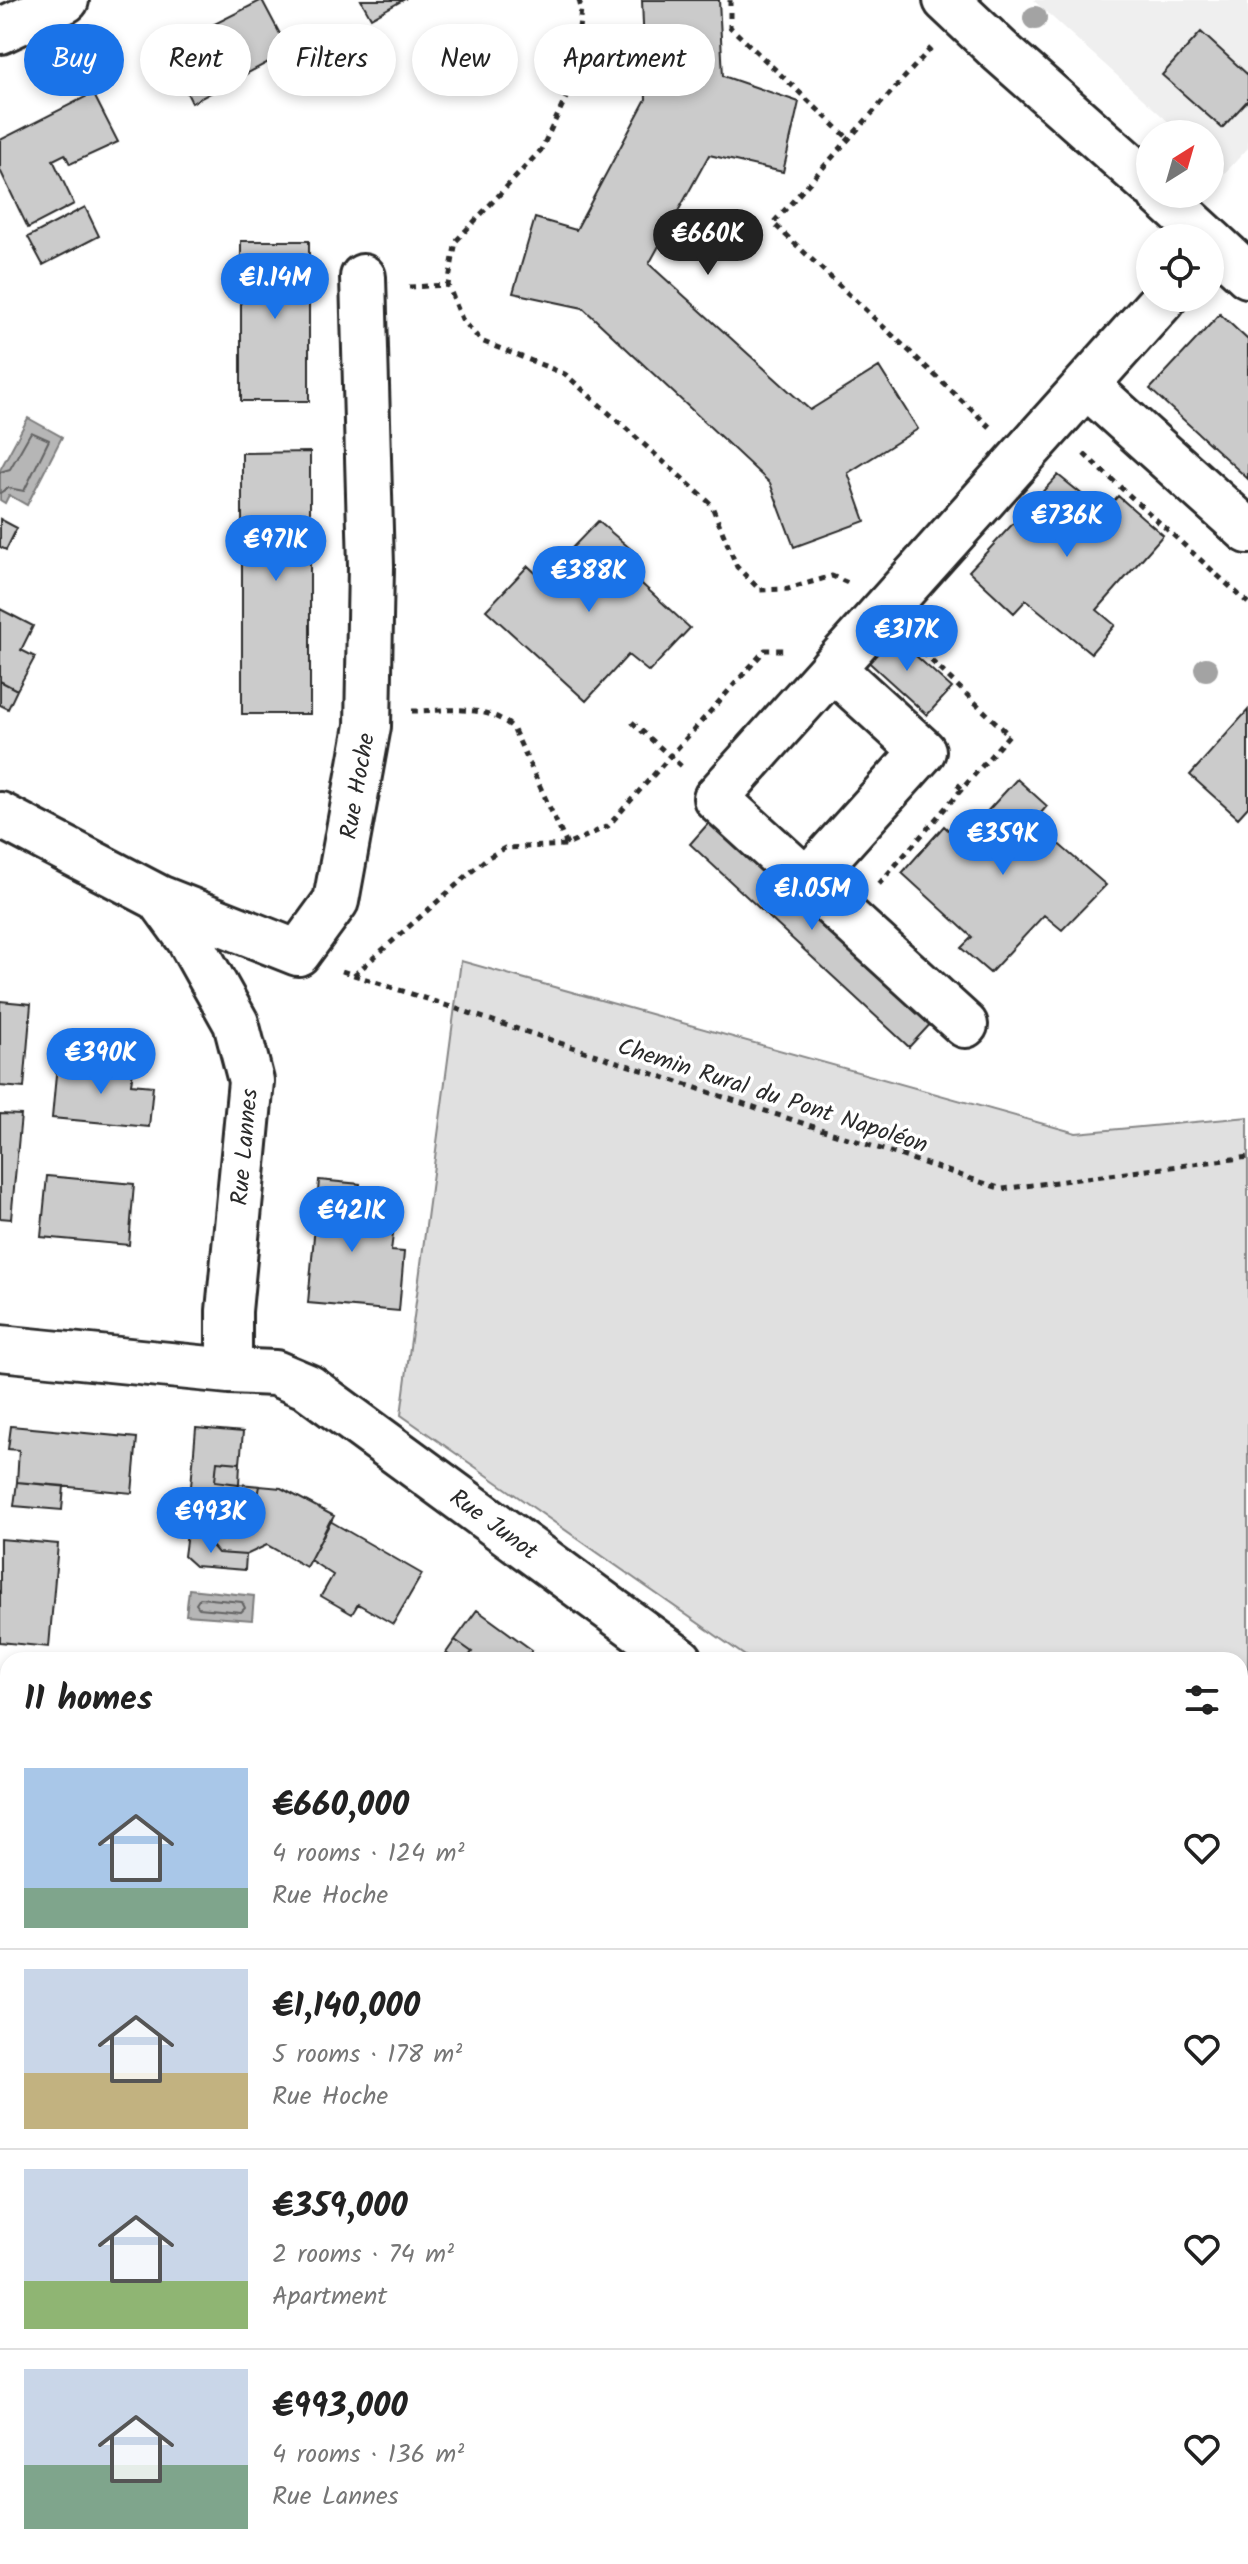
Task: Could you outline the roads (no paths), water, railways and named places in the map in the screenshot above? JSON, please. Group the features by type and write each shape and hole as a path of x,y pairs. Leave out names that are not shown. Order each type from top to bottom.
{"street":[{"path":"0,31 66,0"},
{"path":"954,8 1136,171"},
{"path":"1175,208 1191,224"},
{"path":"1224,254 1248,275"},
{"name":"Rue Hoche","path":"159,898 298,953 336,901 368,711 371,566 363,277"},
{"path":"965,1025 716,798 814,659 882,613 1151,312"},
{"path":"1086,385 1248,531"},
{"path":"806,881 923,751 814,659"},
{"path":"0,815 159,898"},
{"name":"Rue Lannes","path":"159,898 189,939 236,1023 251,1081 229,1311 229,1371"},
{"path":"0,1348 229,1371"},
{"name":"Rue Junot","path":"229,1371 275,1373 308,1387 669,1652"}],"water":[{"path":"28,418 62,437 27,505 9,495 5,503 0,500 0,470"},
{"path":"189,1589 254,1596 252,1620 186,1615"}]}
